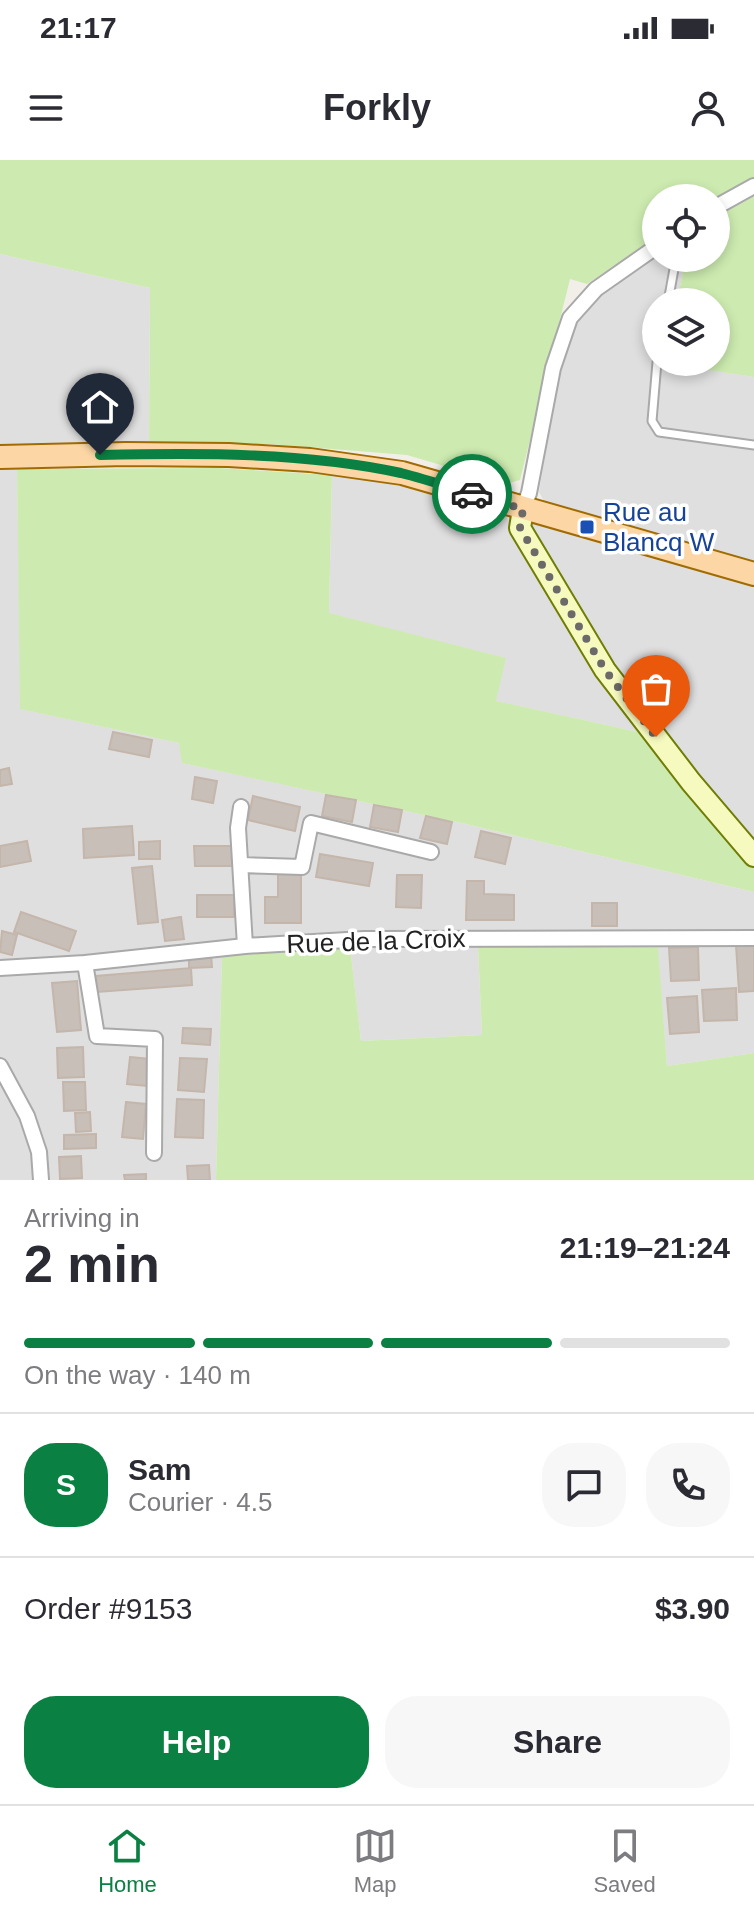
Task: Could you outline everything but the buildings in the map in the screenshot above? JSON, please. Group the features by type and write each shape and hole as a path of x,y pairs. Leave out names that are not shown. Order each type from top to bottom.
{"main road":[{"path":"0,457 229,455 310,460 402,473 754,574"},
{"path":"523,509 520,528 605,670 691,782 754,856"}],"street":[{"path":"730,199 754,186"},
{"path":"523,509 529,493 553,368 570,318 596,289 642,257"},
{"path":"241,807 238,828 245,946"},
{"path":"241,865 302,867 311,823 431,852"},
{"name":"Rue de la Croix","path":"0,968 85,963 245,946 364,939 754,938"},
{"path":"85,963 97,1036 155,1039 154,1153"},
{"path":"0,1066 27,1116 39,1152 41,1180"}],"lane":[{"path":"656,376 652,421 659,432 754,445"}],"shaded area":[{"path":"0,254 150,288 149,443 0,449"},
{"path":"642,265 642,272 683,272 680,288 642,288 642,376 730,376 730,373 754,377 754,564 546,505 539,492 566,347 583,312 604,291"},
{"path":"0,469 17,469 21,709 179,743 183,763 466,824 754,892 754,1053 667,1066 657,947 478,947 482,1035 361,1041 350,947 222,958 216,1180 0,1180"},
{"path":"332,475 411,485 502,509 600,679 638,732 495,701 505,658 329,614"},
{"path":"534,521 754,584 754,842 584,626 527,533"}],"green space":[{"path":"0,160 754,160 754,178 730,191 730,184 642,184 642,247 587,284 570,279 520,480 505,484 407,455 269,444 149,443 150,288 0,254"},
{"path":"754,196 754,377 730,373 730,288 680,288 683,272 730,272 730,209"},
{"path":"218,468 332,475 329,613 506,658 496,701 638,732 754,866 754,892 466,824 182,763 179,743 20,709 17,469"},
{"path":"350,946 361,1041 482,1035 478,947 658,947 667,1066 754,1053 754,1180 216,1180 222,957"}],"way so far":[{"path":"472,494 523,509 520,528 605,670 656,737"}],"place":[{"name":"Rue au Blancq W","path":"587,527"}],"route":[{"path":"100,455 229,455 310,460 402,473 472,494"}]}
